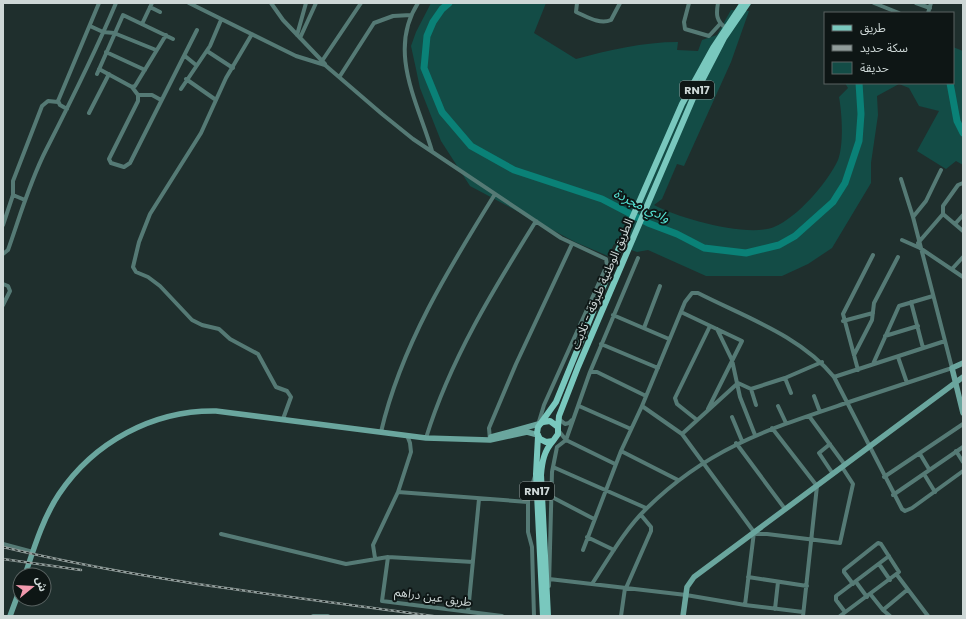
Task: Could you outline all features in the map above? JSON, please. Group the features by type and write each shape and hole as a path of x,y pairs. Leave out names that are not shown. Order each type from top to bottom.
{"main road":[{"name":"الطريق الوطنية طبرقة - تلابت","path":"540,424 556,402 619,248 650,181 682,104 699,72 743,3"},
{"name":"الطريق الوطنية طبرقة - تلابت","path":"557,426 559,416 598,319 694,96 724,38 748,3"},
{"path":"540,424 557,426"},
{"name":"RN17","path":"540,424 536,474 541,545 549,616"},
{"name":"RN17","path":"542,616 541,475 546,450 554,440 557,426"},
{"path":"538,436 543,441 554,440"}],"street":[{"path":"58,102 99,3"},
{"path":"3,254 8,250 25,200 46,150 104,32 116,3"},
{"path":"189,3 296,56 323,63"},
{"path":"271,3 275,5 298,36 323,63 340,76 382,114 432,151 536,222 572,244 608,261 544,405 540,424 489,439"},
{"path":"298,36 306,3"},
{"path":"298,36 316,3"},
{"path":"323,63 361,3"},
{"path":"418,3 411,15 404,46 407,74 432,151"},
{"path":"577,3 576,12 605,22 611,20 620,3"},
{"path":"687,3 684,26 689,31 709,36 720,24"},
{"path":"718,3 716,16 720,24 726,28"},
{"path":"874,3 896,12"},
{"path":"916,3 929,11 932,3"},
{"path":"142,24 151,5 160,12"},
{"path":"97,74 123,15 174,39"},
{"path":"340,76 374,23 393,16 411,15"},
{"path":"181,89 186,79 207,51 221,20"},
{"path":"90,26 104,32 114,33 156,50"},
{"path":"99,69 132,87 138,95 138,101 109,159 112,163 124,167 130,163 197,30"},
{"path":"252,34 216,100 201,133 150,214 139,242 133,269 138,274 148,277 160,286 192,320 202,325 219,329 230,339 258,354 276,386 287,391 291,397 283,419"},
{"path":"132,87 135,86 166,35"},
{"path":"207,51 233,68"},
{"path":"106,52 145,70"},
{"path":"185,56 196,65"},
{"path":"89,113 108,74"},
{"path":"186,79 216,100"},
{"path":"138,95 152,95 161,100"},
{"path":"3,225 13,195 12,188 14,178 42,106 48,101 58,102 67,109"},
{"path":"913,217 926,202 941,170"},
{"path":"901,179 913,217 918,243 963,413"},
{"path":"918,243 943,214 943,206 958,185 963,183"},
{"path":"381,432 392,392 435,296 495,194"},
{"path":"13,195 25,200"},
{"path":"943,214 963,231"},
{"path":"956,224 963,215"},
{"path":"426,438 435,409 469,336 536,222"},
{"path":"902,240 920,248 963,277"},
{"path":"489,439 489,428 516,364 572,244"},
{"path":"858,370 844,321 844,311 873,255"},
{"path":"854,355 866,333 873,313 874,303 898,257"},
{"path":"952,269 963,257"},
{"path":"549,616 550,496 554,457 558,445 566,440 601,344 638,258"},
{"path":"3,284 8,286 10,291 3,305"},
{"path":"644,328 660,286"},
{"path":"583,550 621,451 690,294 698,293 802,346 822,362 834,377 893,495 899,506 905,511 936,492 963,471"},
{"path":"873,364 899,306 932,296"},
{"path":"911,302 923,348"},
{"path":"681,312 742,341 708,408"},
{"path":"844,321 873,313"},
{"path":"613,315 670,339"},
{"path":"697,420 677,404 675,398 710,326"},
{"path":"885,336 918,326"},
{"path":"716,329 732,360 740,397 755,435"},
{"path":"834,377 945,341"},
{"path":"601,344 658,368"},
{"path":"898,357 907,383"},
{"path":"738,383 751,389 785,378 822,362"},
{"path":"592,584 614,550 646,508 678,480 703,462 736,443 772,428 963,363"},
{"path":"590,372 596,372 646,396"},
{"path":"683,616 686,595 691,579 963,377"},
{"path":"785,378 791,393"},
{"path":"682,434 708,408 738,383"},
{"path":"751,389 756,405"},
{"path":"814,396 820,412"},
{"path":"544,405 548,415 566,440"},
{"path":"579,406 631,429"},
{"path":"642,406 682,434 754,533 745,605"},
{"path":"778,406 786,423"},
{"path":"28,567 56,499 79,469 107,445 139,426 172,415 204,411 283,419 426,438 479,440 527,432 538,436"},
{"path":"559,416 560,421 565,424 569,423 574,418"},
{"path":"754,533 838,544 841,542 853,484 830,444 809,416"},
{"path":"732,417 742,441"},
{"path":"884,477 963,424"},
{"path":"549,579 686,595 803,614 817,486 772,428"},
{"path":"375,558 373,545 398,492 411,452 407,435"},
{"path":"554,440 566,440 616,464"},
{"path":"736,443 785,509"},
{"path":"830,444 819,453 833,474"},
{"path":"893,495 963,447"},
{"path":"546,450 553,450 554,457"},
{"path":"621,451 678,480"},
{"path":"956,451 963,462"},
{"path":"920,454 929,469"},
{"path":"552,467 646,508"},
{"path":"534,616 532,547 528,532 528,502 529,492 536,474"},
{"path":"924,474 936,492"},
{"path":"398,492 528,502"},
{"path":"550,496 594,519"},
{"path":"468,612 479,499"},
{"path":"621,616 626,588 651,531 651,527 641,515"},
{"path":"221,534 343,564 388,557 473,562"},
{"path":"587,537 614,550"},
{"path":"840,616 869,596 897,575 900,571 881,544 878,543 844,570 844,572 854,583 869,596 890,616"},
{"path":"3,544 33,552"},
{"path":"845,612 835,598 889,556"},
{"name":"طريق عين دراهم","path":"388,557 382,600 502,616"},
{"path":"878,564 890,580"},
{"path":"897,575 928,616"},
{"path":"748,577 807,586"},
{"path":"775,609 778,582"},
{"path":"883,610 908,590"},
{"path":"313,616 328,616"}],"green space":[{"path":"431,3 546,3 534,33 576,59 626,47 665,42 678,42 677,50 698,51 702,40 717,35 731,10 749,11 731,62 684,166 677,164 662,199 654,205 696,221 748,230 762,230 774,227 783,222 802,208 827,178 838,160 840,153 842,120 839,97 848,88 846,84 899,84 877,96 878,115 871,163 871,183 832,248 808,264 782,276 706,276 648,250 637,252 614,244 608,256 575,242 470,186 441,141 420,88 411,46 416,32"},
{"path":"954,47 963,51 963,165 956,161 946,169 917,151 939,111 919,106 909,88 899,84 954,84"}],"waterway":[{"name":"وادي مجردة","path":"449,3 442,9 433,22 427,36 424,68 442,112 471,146 514,170 602,199 648,223 677,234 704,248 746,253 779,245 795,236 833,202 845,183 859,141 861,114 859,84"},
{"name":"وادي مجردة","path":"950,84 957,121 963,133"}],"railway":[{"path":"3,547 109,569 217,587 433,616"},
{"path":"3,559 81,570"}]}
